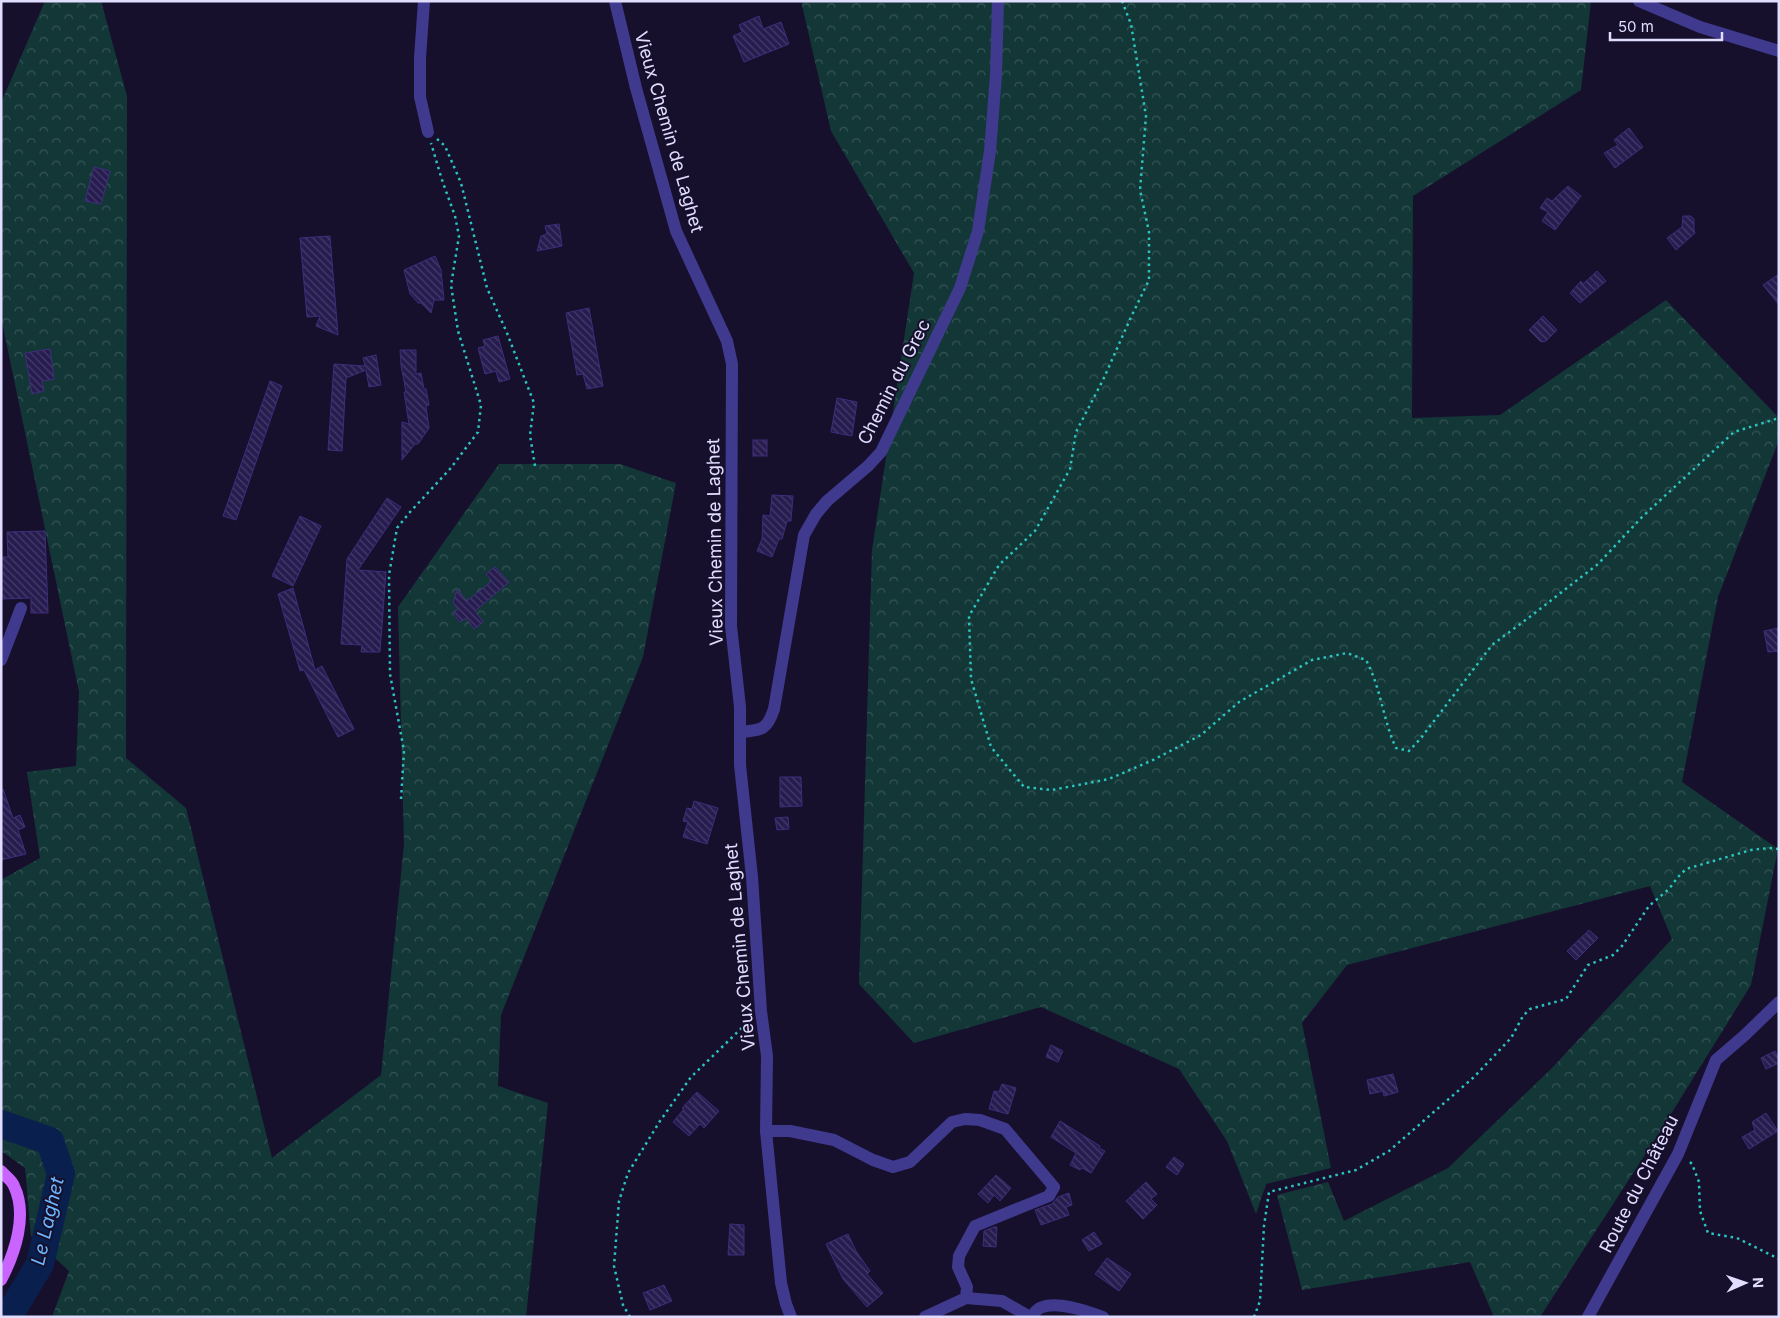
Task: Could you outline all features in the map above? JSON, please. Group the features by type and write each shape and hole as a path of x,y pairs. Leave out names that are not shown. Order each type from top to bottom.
{"main road":[{"path":"1,1171 14,1184 19,1203 19,1227 15,1244 1,1280"}],"street":[{"path":"424,1 420,58 420,97 428,132"},
{"name":"Vieux Chemin de Laghet","path":"615,1 636,88 676,231 727,342 732,364 731,626 740,707 740,765 752,877 761,1010 767,1056 766,1131 781,1283 791,1317"},
{"name":"Chemin du Grec","path":"741,732 761,730 769,723 774,709 804,535 816,514 827,501 868,466 881,452 960,288 978,231 990,150 996,75 998,1"},
{"path":"1639,1 1700,27 1779,51"},
{"path":"1,660 21,608"},
{"name":"Route du Château","path":"1588,1317 1678,1154 1716,1060 1779,1002"},
{"path":"766,1131 790,1131 834,1140 873,1160 894,1166 910,1162 952,1122 965,1119 980,1120 1006,1130 1054,1187 1049,1196 975,1226 959,1256 958,1267 966,1287 966,1298"},
{"path":"925,1317 966,1298 1002,1301 1031,1317 1039,1308 1054,1305 1086,1311 1104,1317"}],"path":[{"path":"1122,1 1131,24 1146,116 1140,190 1149,232 1149,280 1103,380 1076,432 1070,469 1035,530 999,565 970,616 971,679 991,747 1024,787 1052,790 1109,779 1153,760 1201,734 1239,702 1312,660 1347,653 1366,660 1375,676 1389,732 1396,748 1409,751 1422,738 1492,645 1598,564 1642,517 1734,432 1779,418"},
{"path":"428,132 445,146 461,183 487,288 534,403 530,435 535,466"},
{"path":"402,799 404,751 390,674 389,575 396,528 450,469 478,432 481,405 458,331 451,285 460,236 428,132"},
{"path":"1254,1317 1260,1301 1260,1274 1269,1192 1356,1170 1389,1150 1474,1077 1511,1038 1523,1016 1530,1009 1566,999 1588,965 1614,956 1649,906 1670,889 1686,869 1751,850 1779,849"},
{"path":"630,1317 623,1305 614,1266 619,1201 628,1173 660,1121 691,1077 761,1010"},
{"path":"1678,1154 1692,1164 1696,1173 1699,1182 1700,1210 1708,1233 1737,1238 1779,1259"}],"green space":[{"path":"45,1 101,1 127,96 126,758 186,808 272,1158 381,1075 404,844 398,607 499,464 620,464 676,483 643,657 501,1015 498,1086 548,1103 526,1317 52,1317 69,1271 31,1236 25,1168 1,1151 1,880 40,858 27,772 76,766 79,692 1,317 1,103"},
{"path":"801,1 1591,1 1581,90 1413,196 1412,418 1500,415 1666,300 1779,418 1779,440 1718,597 1682,782 1778,849 1751,985 1661,1130 1540,1317 1494,1317 1470,1262 1302,1290 1277,1195 1328,1182 1344,1221 1448,1168 1552,1068 1672,939 1650,886 1347,965 1302,1023 1331,1168 1266,1184 1256,1214 1227,1141 1179,1069 1041,1007 914,1043 859,984 872,550 914,273 831,131"}],"building":[{"path":"759,16 763,29 781,22 789,44 744,62 733,36 742,32 739,25"},
{"path":"1629,128 1643,147 1615,168 1604,153 1618,145 1614,140"},
{"path":"94,167 110,171 101,204 85,201"},
{"path":"1568,186 1581,196 1555,230 1542,221 1548,212 1540,208 1547,198 1552,201"},
{"path":"1683,216 1691,216 1694,219 1695,233 1676,250 1667,238 1682,227"},
{"path":"559,224 562,246 537,251 541,236 547,234 545,226"},
{"path":"330,236 338,335 316,326 320,316 307,317 300,238"},
{"path":"435,256 441,270 444,300 434,300 431,313 410,294 404,270"},
{"path":"1597,271 1606,281 1580,303 1570,293 1581,281 1583,284"},
{"path":"1779,274 1779,305 1763,285"},
{"path":"589,308 603,386 587,389 583,374 577,375 566,313"},
{"path":"1543,316 1557,330 1546,341 1541,342 1529,330"},
{"path":"498,336 510,379 499,382 496,371 485,374 478,348 485,346 483,340"},
{"path":"50,349 54,379 42,381 44,391 32,394 25,353"},
{"path":"400,350 416,350 416,374 421,373 429,405 426,406 429,428 418,444 415,444 402,460 402,422 409,424"},
{"path":"376,355 381,385 369,387 366,370 346,378 342,451 328,450 334,364 365,366 363,358"},
{"path":"270,381 282,386 236,520 223,516"},
{"path":"837,398 857,402 852,436 831,432"},
{"path":"753,440 767,440 767,456 753,456"},
{"path":"772,495 793,496 791,521 787,521 782,539 779,539 772,557 757,551 762,539 763,515 770,516"},
{"path":"387,498 401,507 358,570 386,572 380,652 361,652 362,645 341,644 347,559"},
{"path":"300,516 321,526 293,586 272,576"},
{"path":"45,531 48,613 31,613 31,598 2,599 1,557 8,557 7,532"},
{"path":"495,567 509,582 475,611 483,622 474,629 466,618 460,622 453,613 458,609 453,603 457,589 467,601 492,581 486,574"},
{"path":"293,588 315,670 322,666 354,729 338,737 304,670 300,671 278,594"},
{"path":"1779,628 1779,651 1768,652 1764,631"},
{"path":"780,777 801,777 802,806 780,807"},
{"path":"3,789 13,818 20,815 25,827 18,830 26,854 1,860 1,790"},
{"path":"694,801 718,808 707,844 683,837 688,822 683,821 687,808 692,809"},
{"path":"788,817 789,829 777,830 775,818"},
{"path":"1589,930 1598,938 1576,960 1567,951"},
{"path":"1051,1045 1063,1051 1058,1062 1046,1057"},
{"path":"1775,1051 1779,1058 1779,1063 1766,1069 1761,1058"},
{"path":"1393,1074 1398,1092 1384,1096 1383,1091 1370,1094 1367,1080"},
{"path":"1002,1084 1016,1088 1008,1114 989,1109 994,1091 999,1092"},
{"path":"697,1092 719,1111 704,1128 700,1124 689,1136 673,1122 684,1109 682,1108"},
{"path":"1766,1113 1778,1131 1749,1149 1742,1137 1755,1130 1752,1122"},
{"path":"1060,1121 1105,1151 1091,1173 1070,1165 1076,1153 1051,1137"},
{"path":"1174,1157 1184,1164 1177,1175 1166,1167"},
{"path":"996,1175 1011,1188 1000,1201 994,1195 988,1203 978,1194"},
{"path":"1146,1182 1157,1194 1151,1199 1157,1205 1143,1219 1126,1201"},
{"path":"1069,1193 1072,1205 1066,1207 1069,1215 1041,1225 1035,1210 1052,1204 1058,1197"},
{"path":"730,1224 744,1225 744,1255 728,1255"},
{"path":"997,1227 996,1247 983,1246 984,1231"},
{"path":"1094,1232 1102,1244 1089,1251 1082,1240"},
{"path":"848,1234 856,1251 870,1271 867,1274 883,1293 867,1307 843,1279 826,1244"},
{"path":"1107,1258 1131,1274 1119,1291 1095,1274"},
{"path":"664,1285 672,1301 650,1310 643,1293"}],"waterway":[{"name":"Le Laghet","path":"1,1124 50,1141 61,1174 40,1264 8,1317"}]}
